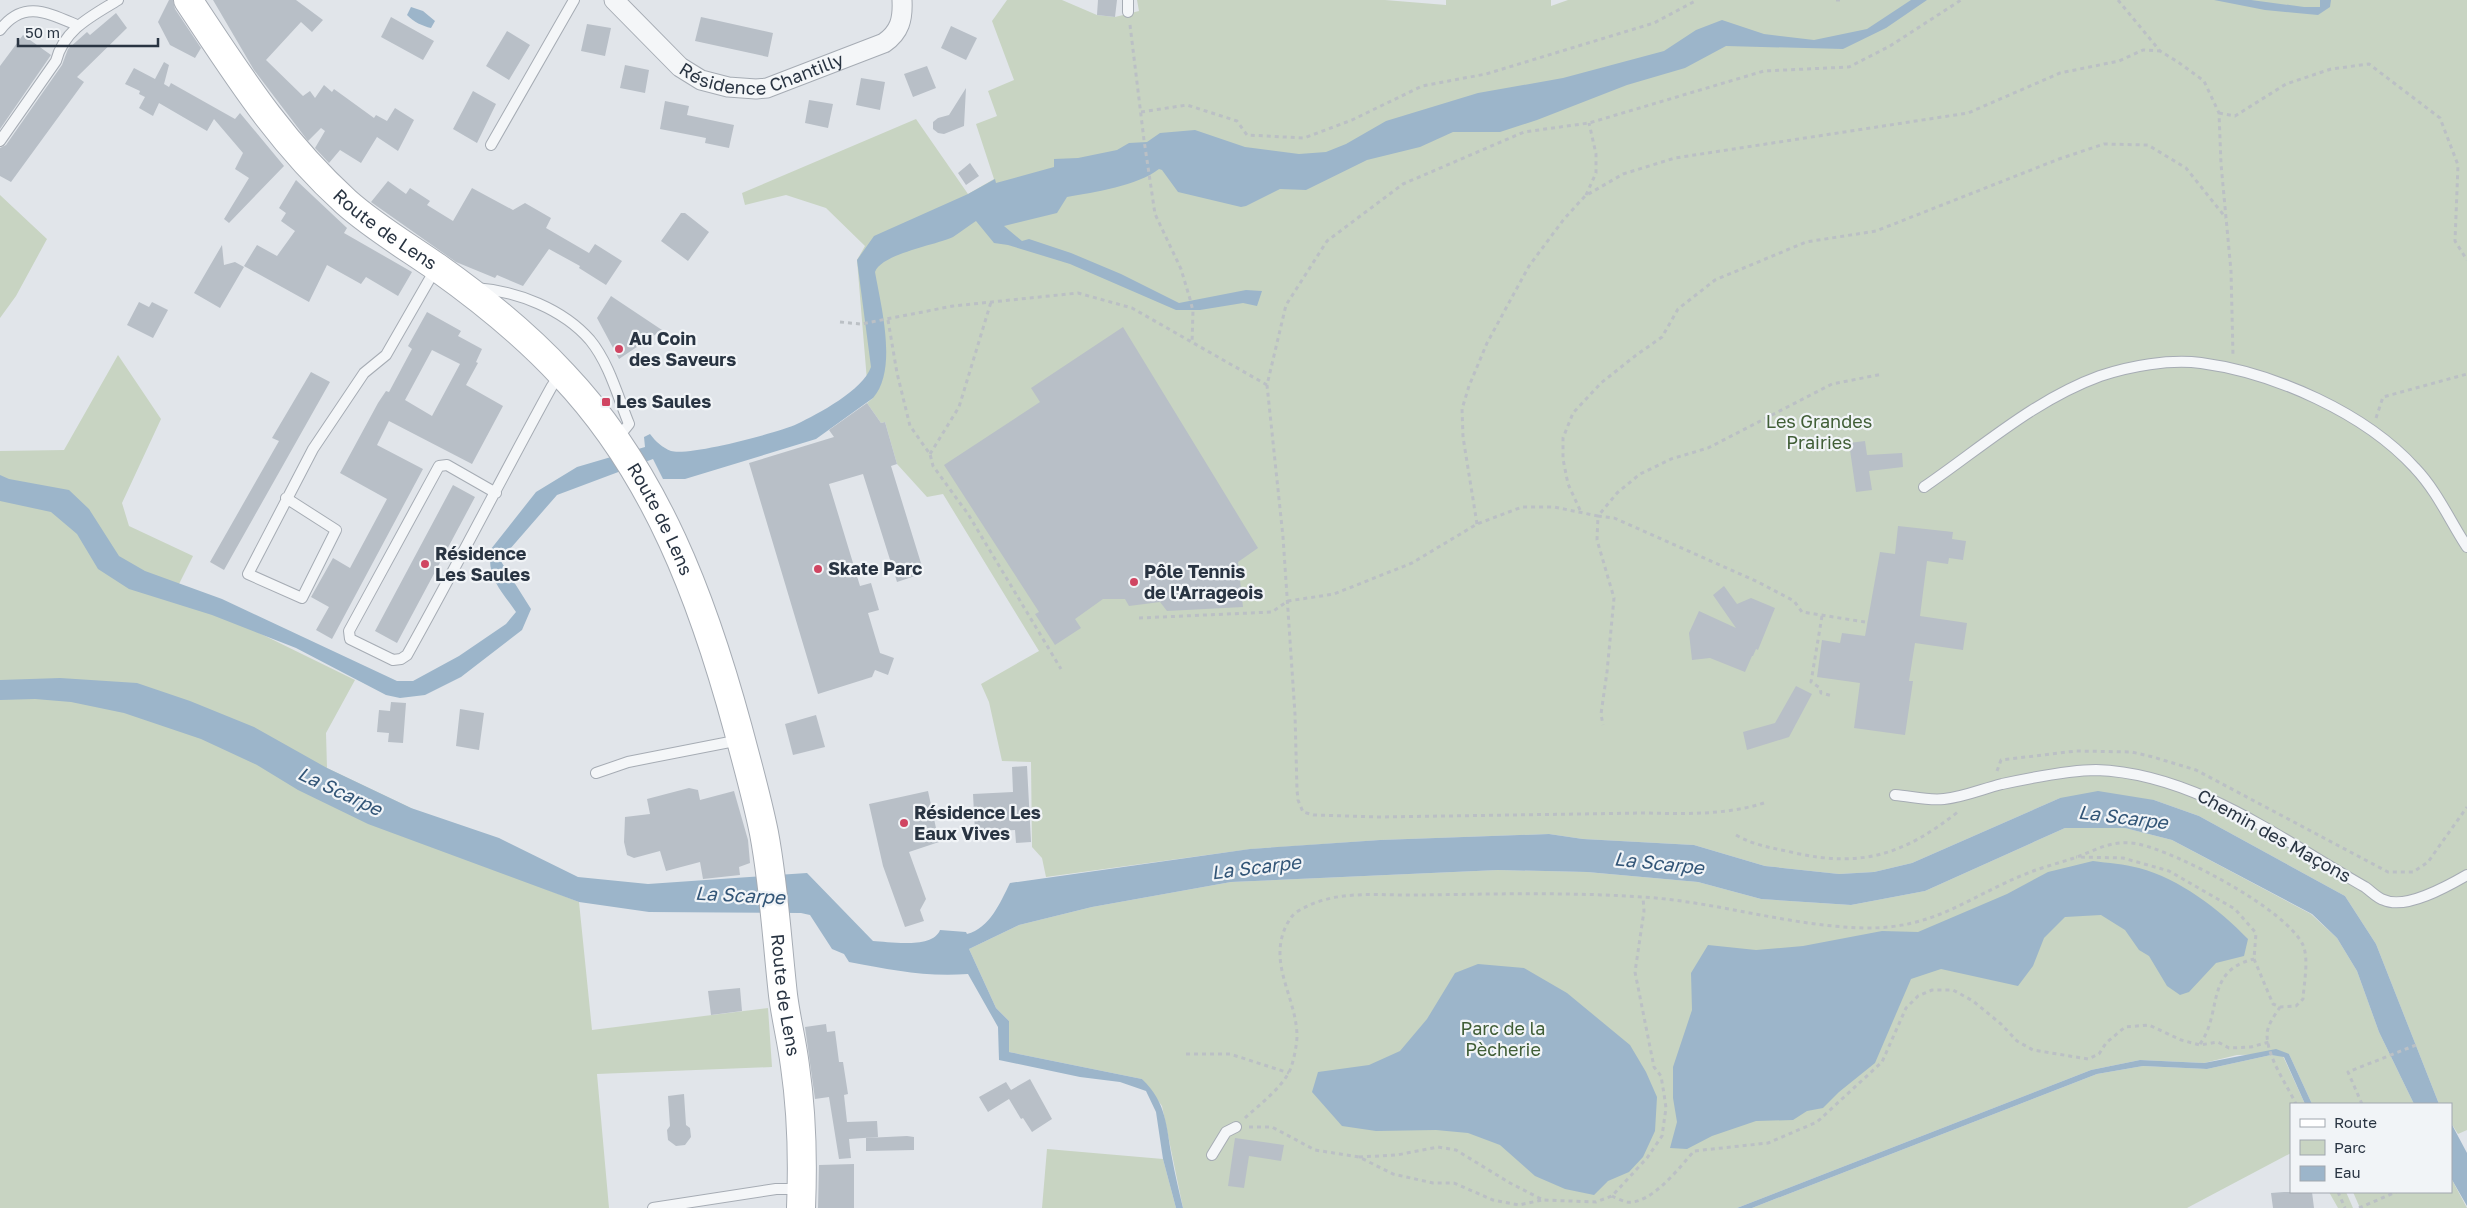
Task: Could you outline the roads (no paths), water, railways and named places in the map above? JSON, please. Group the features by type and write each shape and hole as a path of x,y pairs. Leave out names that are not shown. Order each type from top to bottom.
{"main road":[{"name":"Route de Lens","path":"188,0 250,95 275,128 312,169 348,204 465,288 509,324 561,372 626,446 661,514 688,573 727,689 764,833 784,1006 799,1099 802,1136 801,1198"}],"street":[{"name":"Résidence Chantilly","path":"614,0 670,59 690,74 713,84 756,89 780,84 884,43 891,38 901,23 902,0"}],"lane":[{"path":"0,142 56,61 59,48 77,25 118,0"},
{"path":"491,145 574,0"},
{"path":"1128,0 1128,12"},
{"path":"0,30 9,16 21,10 39,9 77,25"},
{"path":"286,498 336,530 302,598 248,574 286,498 306,465 313,449 364,373 386,355 437,267"},
{"path":"465,288 495,290 530,300 579,330 590,341 603,363 626,446"},
{"path":"1924,487 2019,420 2066,392 2101,376 2151,364 2199,363 2232,369 2315,398 2367,426 2416,468 2433,491 2467,548"},
{"path":"496,493 447,465 439,466 349,631 350,639 393,660 401,659 408,655 496,493 543,401 561,372"},
{"path":"596,772 628,762 741,740"},
{"name":"Chemin des Maçons","path":"1894,795 1941,800 1986,790 2001,784 2096,770 2148,777 2178,785 2216,801 2365,887 2385,901 2409,901 2438,891 2467,875"},
{"path":"1212,1155 1226,1132 1236,1127"},
{"path":"653,1208 776,1188 801,1198"}],"water":[{"path":"1911,0 1927,0 1886,28 1843,49 1726,46 1685,68 1627,85 1537,120 1500,132 1453,132 1420,147 1367,160 1306,190 1280,189 1246,206 1241,207 1178,192 1162,170 1159,169 1128,184 1067,197 1057,213 1004,226 1022,241 1029,239 1071,253 1121,274 1179,303 1246,290 1262,291 1257,306 1243,303 1200,310 1176,310 1070,264 1008,245 994,243 976,221 953,237 887,260 875,272 884,319 886,355 885,371 881,386 873,398 816,439 685,479 663,479 653,459 557,495 502,558 502,563 531,609 522,630 461,677 425,695 400,698 386,695 296,648 212,615 129,589 98,569 77,534 51,512 0,501 0,475 9,479 69,490 89,509 119,556 145,571 222,599 397,681 413,681 459,656 506,624 516,612 496,583 491,568 491,549 536,492 577,467 645,447 644,437 650,434 659,444 671,451 681,452 714,447 787,428 828,408 850,393 866,376 871,367 857,260 874,236 968,194 995,179 996,183 1054,167 1054,159 1078,158 1117,150 1129,143 1147,142 1160,133 1195,130 1245,147 1299,154 1326,152 1346,144 1386,121 1478,93 1563,78 1664,51 1696,30 1722,20 1764,34 1814,40 1867,29"},
{"path":"2214,0 2251,0 2304,7 2320,7 2320,0 2331,0 2330,7 2318,15 2265,10"},
{"path":"411,7 423,11 435,21 431,28 412,20 407,15"},
{"name":"La Scarpe","path":"60,678 137,683 190,701 254,727 327,768 411,808 499,838 578,877 648,884 807,873 873,941 900,943 929,940 936,936 940,930 966,932 967,934 975,931 993,914 1010,883 1250,849 1380,840 1549,834 1583,839 1694,845 1765,866 1839,874 1874,872 1912,863 2060,798 2098,791 2154,800 2199,816 2345,896 2376,944 2439,1103 2414,1103 2379,1032 2357,971 2337,938 2312,914 2172,840 2125,828 2065,828 1925,891 1851,905 1761,899 1698,882 1587,872 1498,870 1231,882 1092,907 1019,925 969,949 996,1008 1009,1021 1009,1052 1142,1079 1150,1088 1164,1115 1183,1208 1176,1208 1163,1159 1156,1112 1146,1091 1120,1082 1080,1077 999,1060 998,1027 968,974 922,974 849,962 844,954 832,949 810,915 801,913 649,912 579,902 368,824 298,790 257,765 201,739 124,713 71,702 35,699 0,700 0,680"},
{"path":"2093,861 2139,868 2184,887 2212,906 2248,939 2244,956 2216,963 2189,992 2180,995 2167,986 2149,956 2139,950 2125,930 2101,915 2065,917 2044,938 2033,966 2018,986 1941,969 1911,979 1875,1063 1839,1092 1823,1108 1807,1111 1793,1120 1756,1121 1712,1136 1687,1149 1670,1148 1677,1122 1673,1098 1673,1067 1692,1010 1691,973 1708,945 1756,950 1803,946 1882,931 1918,932 2007,894 2048,872"},
{"path":"1478,964 1524,968 1567,993 1630,1045 1646,1072 1657,1097 1655,1131 1643,1157 1629,1172 1608,1181 1594,1195 1565,1189 1535,1176 1500,1145 1468,1133 1436,1130 1376,1131 1342,1126 1312,1092 1318,1072 1369,1065 1400,1051 1427,1019 1455,973"},
{"path":"2276,1049 2289,1054 2312,1103 2305,1103 2284,1057 2271,1055 2207,1069 2143,1066 2097,1074 1752,1208 1737,1208 2091,1070 2140,1060 2204,1063"},
{"path":"2452,1125 2467,1153 2467,1206 2452,1180"}],"place":[{"name":"Au Coin des Saveurs","path":"619,349"},
{"name":"Les Saules","path":"606,402"},
{"name":"Résidence Les Saules","path":"425,564"},
{"name":"Skate Parc","path":"818,569"},
{"name":"Pôle Tennis de l'Arrageois","path":"1134,582"},
{"name":"Résidence Les Eaux Vives","path":"904,823"}],"park label":[{"name":"Les Grandes Prairies","path":"1819,432"},
{"name":"Parc de la Pècherie","path":"1503,1039"}]}
